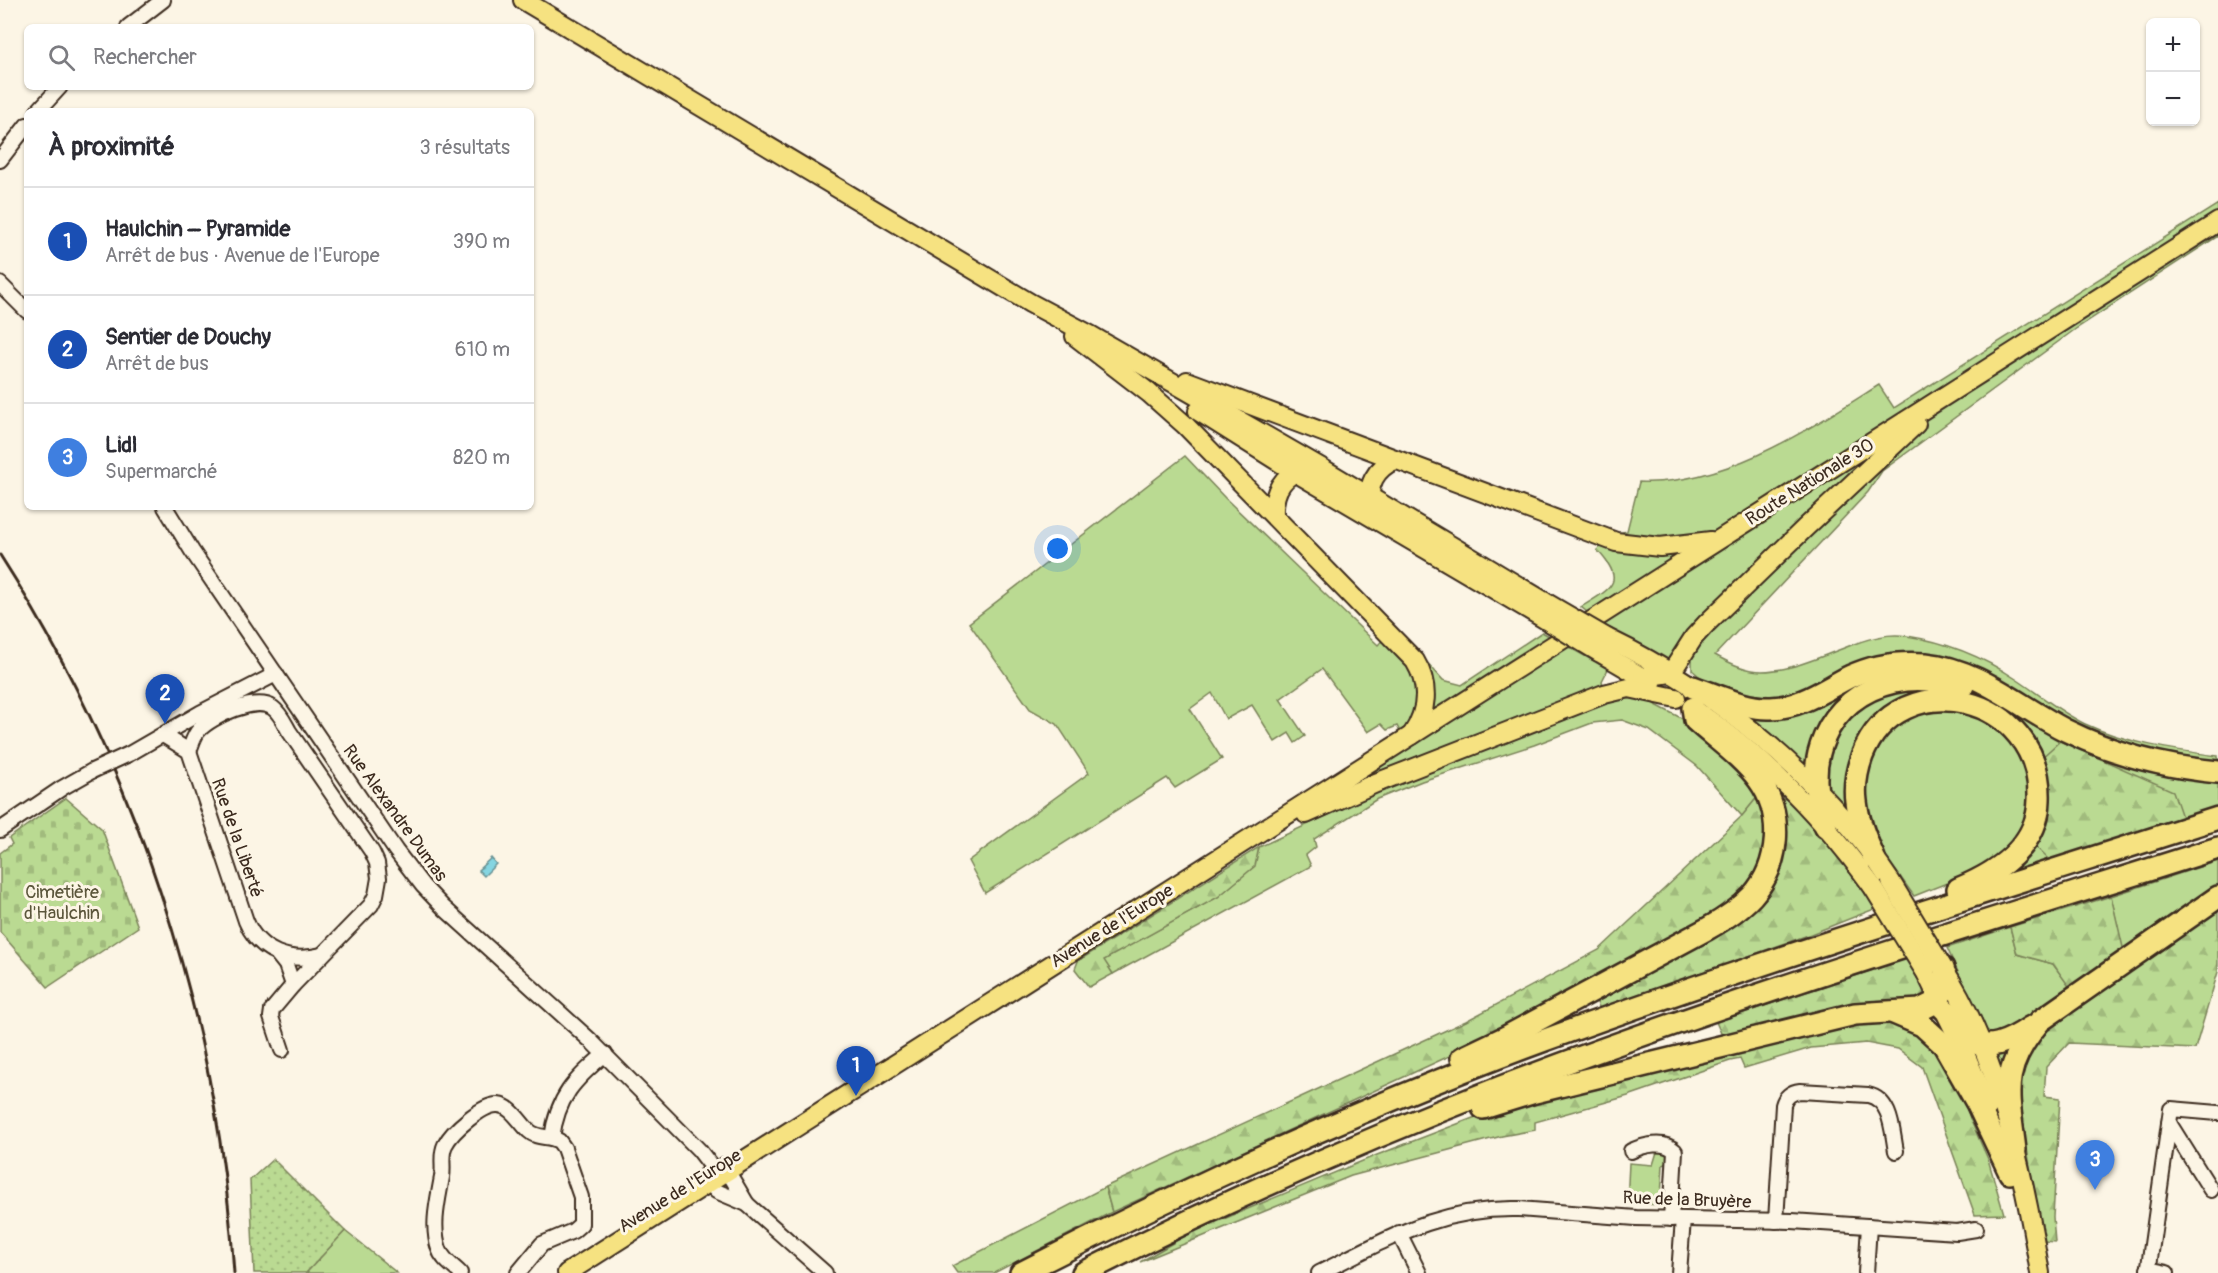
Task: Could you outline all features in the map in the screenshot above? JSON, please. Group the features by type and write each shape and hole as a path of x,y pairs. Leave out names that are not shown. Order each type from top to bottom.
{"highway":[{"path":"1287,1145 1353,1108 1517,1031 1707,929 1737,910 1751,897 1760,885 1773,854 1775,833 1773,809 1765,789 1756,776 1695,720 1687,698 1775,708 1800,703 1852,675 1868,670 1890,664 1926,664 1966,674 2074,734 2125,754 2167,765 2218,772"},
{"path":"1826,827 1816,792 1818,754 1832,723 1857,699 1888,684 1921,680 1959,685 1990,694 2044,718"},
{"path":"1785,957 1850,928 1970,884 1993,873 2013,858 2028,838 2035,822 2040,790 2032,756 2013,728 1992,712 1974,704 1950,700 1925,703 1909,708 1883,725 1872,737 1864,752 1856,782 1857,810 1874,858"},
{"path":"1021,1273 1161,1203 1287,1145 1414,1091 1534,1044 1785,957 2218,818"},
{"path":"1083,1273 1298,1171 1448,1108 1614,1045 1880,955 2218,848"},
{"path":"1942,1003 1966,1036 1981,1044 1993,1045 2006,1041 2040,1021 2218,897"},
{"path":"1934,971 1946,984 1942,1003"},
{"path":"1298,1171 1357,1154 1472,1111 1524,1095 1855,1014 1920,1010 1942,1003"},
{"path":"1888,1012 1915,1021 1934,1034 1944,1045 1982,1112 2010,1173"},
{"path":"2015,1150 2010,1074 2020,1047 2040,1021"}],"main road":[{"path":"523,0 1030,303 1370,496 1603,645 1671,673 1687,698 1786,786 1882,885 1934,971 1962,1000 1997,1088 2015,1150 2040,1273"},
{"name":"Route Nationale 30","path":"1412,735 2215,225"},
{"path":"1030,303 1166,407 1274,514 1415,661 1422,674 1426,693 1420,721 1412,735"},
{"path":"1069,331 1295,472 1391,527 1542,608"},
{"path":"1109,346 1189,382 1616,542 1669,547 1722,538"},
{"path":"1643,677 1671,673 1706,624 1945,396"},
{"path":"1391,527 1374,512 1370,496 1376,473 1383,466 1395,460"},
{"path":"1274,514 1274,499 1285,479 1295,472 1320,467"},
{"path":"1603,645 1617,648 1621,665 1618,681 1604,694"},
{"path":"1621,665 1748,726 1816,792 1874,858 1882,885"},
{"path":"1245,842 1376,783 1604,694 1629,688 1687,698"},
{"name":"Avenue de l'Europe","path":"567,1273 762,1141 812,1116 1412,735"},
{"path":"1942,1003 1980,1087 2010,1173 2034,1273"},
{"name":"Avenue de l'Europe","path":"552,1273 716,1173"}],"street":[{"path":"132,24 163,0"},
{"path":"41,108 57,90"},
{"path":"0,160 21,144"},
{"path":"0,284 24,308"},
{"name":"Rue Alexandre Dumas","path":"167,510 192,551 401,858 423,886 444,908 605,1054 699,1150 716,1173"},
{"path":"0,830 62,788 92,771 129,754 200,713 276,674"},
{"path":"163,735 189,751 199,730 231,711 256,704 274,709 372,852 379,871 378,889 374,900 364,914 274,1006 272,1013 282,1050"},
{"name":"Rue de la Liberté","path":"189,751 248,927 257,939 278,955 286,965 293,985"},
{"path":"379,871 401,858"},
{"path":"278,955 300,958 322,955"},
{"path":"552,1138 559,1110 570,1088 581,1074 605,1054"},
{"path":"1776,1221 1783,1105 1792,1093 1800,1091 1857,1094 1877,1098 1888,1112 1896,1151"},
{"path":"460,1273 442,1256 438,1243 436,1205 442,1176 442,1153 447,1141 481,1109 497,1105 509,1109 532,1134 559,1141 564,1148 581,1197 582,1220 579,1227 539,1246 518,1273"},
{"path":"2170,1116 2218,1113"},
{"path":"2170,1116 2211,1190"},
{"path":"2167,1273 2148,1271 2170,1116"},
{"path":"1631,1151 1650,1145 1667,1146 1675,1151 1679,1273"},
{"path":"716,1173 716,1191 747,1204"},
{"path":"716,1173 747,1204 825,1273"},
{"name":"Rue de la Bruyère","path":"1319,1273 1418,1225 1455,1214 1502,1209 1962,1232 1976,1229"},
{"path":"1866,1273 1869,1226"},
{"path":"1399,1233 1419,1273"}],"green space":[{"path":"2218,204 2218,236 2077,328 1882,471 1868,492 1715,655 1743,668 1762,671 1797,665 1880,637 1900,635 1922,639 1950,646 1991,664 2067,714 2101,731 2150,745 2218,756 2218,808 1999,876 1962,877 1914,896 1874,840 1848,818 1711,683 1692,670 1692,658 1698,644 1834,512 1670,660 1659,661 1614,634 1581,607 1601,595 1612,583 1612,570 1597,550 1615,534 1627,531 1639,482 1671,481 1703,475 1734,465 1795,436 1879,385 1894,408"},
{"path":"1185,456 1225,498 1378,645 1395,627 1443,680 1462,685 1542,632 1608,669 1602,681 1607,701 1636,698 1652,703 1685,720 1730,755 1759,800 1755,800 1742,816 1697,766 1649,730 1622,720 1592,723 1534,745 1422,781 1377,799 1314,839 1316,847 1306,855 1311,866 1113,974 1103,960 1218,897 1254,866 1259,847 1376,793 1367,775 1408,747 1397,726 1387,730 1381,724 1368,732 1322,669 1280,699 1305,736 1295,743 1289,733 1275,742 1252,705 1226,719 1212,693 1190,709 1222,759 1175,788 1167,778 985,893 968,861 1089,773 1057,724 1030,709 969,623"},
{"path":"2060,741 2173,791 2183,820 2050,861 2031,842 2039,760"},
{"name":"Cimetière d'Haulchin","path":"66,798 102,829 138,927 48,987 0,932 0,853 12,844 9,838"},
{"path":"1779,798 1791,800 1837,853 1877,908 1811,934 1600,1009 1588,985 1510,1028 1112,1212 1105,1187 1466,1021 1599,950 1742,816 1755,800"},
{"path":"1259,847 1255,866 1218,897 1104,960 1113,974 1089,987 1075,969 1078,961"},
{"path":"2218,861 2218,907 2001,1085 1980,1020 1947,948 2010,927 2017,954 2053,964 2073,991 2124,956 2111,896"},
{"path":"2111,896 2125,956 2073,992 2053,964 2017,954 2010,927"},
{"path":"2218,907 2218,972 2195,1049 2069,1043 2046,1067 2044,1096 2060,1098 2053,1217 2055,1242 2043,1241 2022,1120 2019,1083 2028,1046 2054,1019"},
{"path":"1909,958 1923,986 1923,998 1920,1003 1937,1048 1957,1081 1988,1159 2004,1214 1975,1215 1922,1067 1898,1049 1866,1043 1811,1048 1744,1068 1740,1059 1730,1061 1628,1096 1535,1122 1535,1130 1502,1136 1351,1176 1140,1262 1190,1233 1377,1155 1486,1113 1729,1051 1716,1022"},
{"path":"1665,1151 1674,1161 1663,1165 1661,1196 1668,1200 1663,1205 1627,1203 1629,1163 1653,1165 1657,1152"},
{"path":"273,1159 345,1231 306,1273 254,1273 250,1180"},
{"path":"1105,1187 1112,1212 994,1273 957,1273 952,1266"},
{"path":"345,1231 397,1273 306,1273"}],"water":[{"path":"491,858 496,864 484,876 478,870"}],"railway":[{"path":"0,555 49,637 93,722 130,810 163,899 189,991 210,1084 225,1178 234,1273"}],"place":[{"name":"Sentier de Douchy","path":"165,724"},
{"name":"Haulchin – Pyramide","path":"856,1096"},
{"name":"Lidl","path":"2095,1190"}]}
